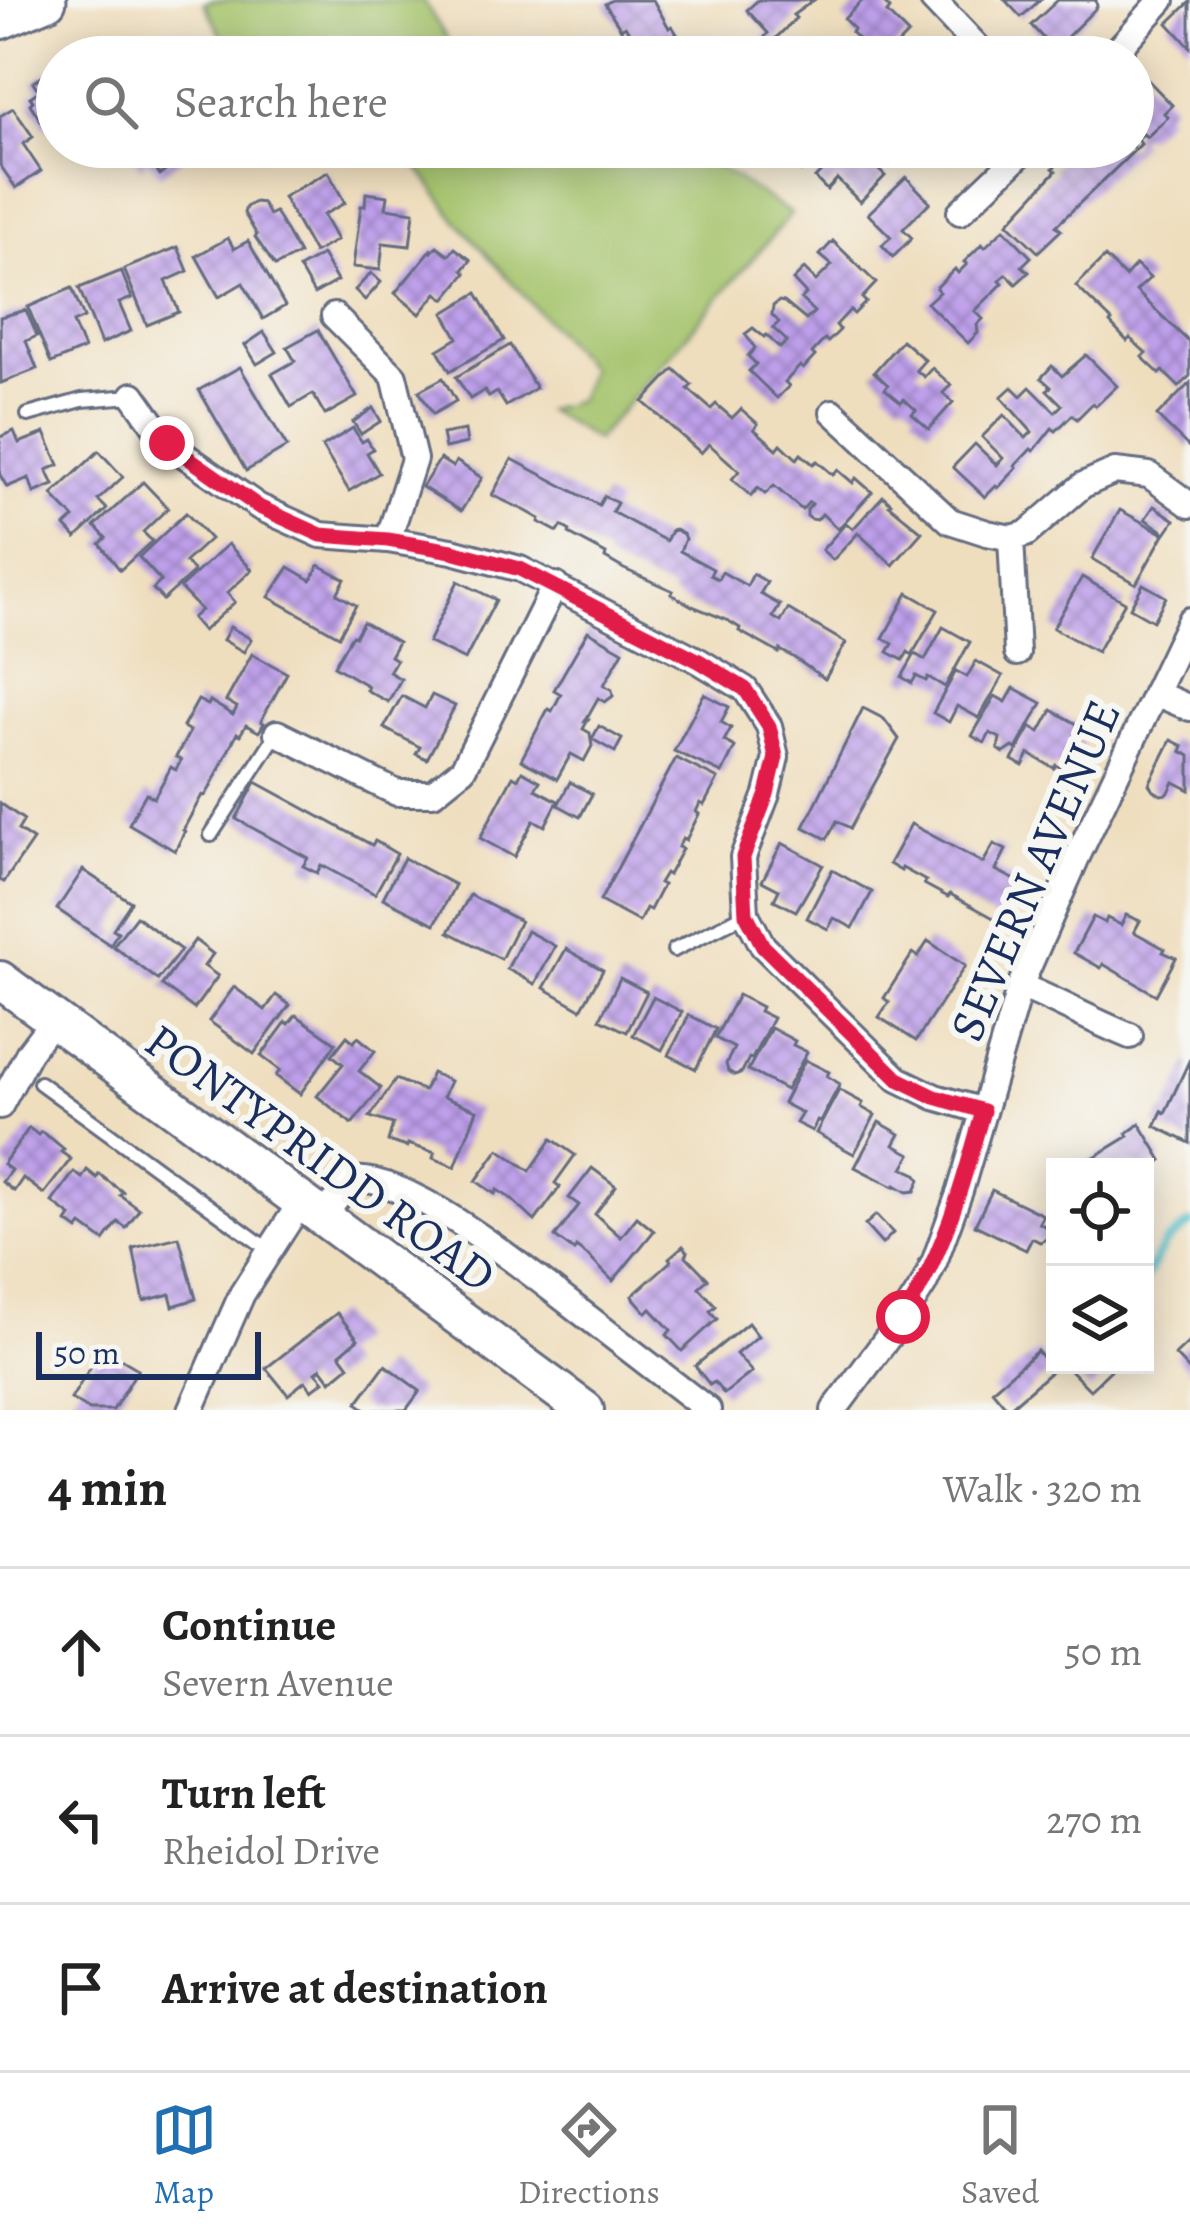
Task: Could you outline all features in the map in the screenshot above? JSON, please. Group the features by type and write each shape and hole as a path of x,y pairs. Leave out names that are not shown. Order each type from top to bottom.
{"main road":[{"path":"0,19 46,0"},
{"name":"PONTYPRIDD ROAD","path":"0,980 585,1410"}],"street":[{"path":"933,0 967,36"},
{"path":"1130,36 1162,0"},
{"path":"960,212 1006,168"},
{"path":"334,316 394,376 414,459 388,540"},
{"path":"133,395 167,443 259,507 321,535 388,540 520,569 745,689 769,726 776,757 743,857 746,914 763,946 898,1079 935,1097 983,1111"},
{"path":"833,412 950,521 1011,538 1026,534 1083,485 1115,471 1149,476 1190,505"},
{"path":"1011,538 1017,653"},
{"path":"277,733 397,793 433,793 463,769 555,585"},
{"name":"SEVERN AVENUE","path":"834,1410 924,1285 946,1232 1020,986 1190,620"},
{"path":"1154,693 1190,708"},
{"path":"1020,986 1130,1036"},
{"path":"0,1106 29,1052 54,1019"},
{"path":"191,1410 242,1294 269,1250 312,1209 352,1180 367,1178 401,1190 484,1238 708,1410"}],"lane":[{"path":"28,415 82,400 133,395"},
{"path":"211,835 277,733"},
{"path":"674,950 746,914"},
{"path":"40,1083 269,1250"}],"green space":[{"path":"423,0 445,36 222,36 204,3"},
{"path":"419,168 720,168 791,214 596,440 546,410 578,400 590,369 457,221"}],"building":[{"path":"653,0 678,36 627,36 625,26 621,29 605,4"},
{"path":"758,0 814,0 793,15 796,18 778,36 766,36 747,10"},
{"path":"863,0 881,0 908,34 855,36 844,19"},
{"path":"1005,0 1040,0 1021,17"},
{"path":"1058,0 1096,0 1097,7 1068,36 1041,36 1031,25"},
{"path":"1190,2 1190,47 1168,23"},
{"path":"1154,86 1172,105 1164,113 1168,117 1154,130"},
{"path":"13,108 33,137 23,144 41,171 16,188 0,165 0,116"},
{"path":"825,168 877,168 885,176 860,202 837,179 827,190 815,178"},
{"path":"1053,168 1116,168 1056,226 1061,230 1038,252 1008,223 1056,171"},
{"path":"328,172 345,203 323,215 337,240 314,253 283,197"},
{"path":"906,177 930,202 903,229 912,238 893,257 882,245 891,237 868,214"},
{"path":"366,193 388,196 386,208 414,212 410,246 383,243 380,270 353,267"},
{"path":"255,202 262,203 269,215 275,212 299,254 275,266 244,213"},
{"path":"1004,229 1031,257 1022,266 1029,272 1016,284 1006,274 1000,280 1003,283 975,311 983,319 968,343 927,303 955,269 958,273 982,244 985,247"},
{"path":"228,238 234,249 248,241 285,306 263,319 243,283 219,297 196,256"},
{"path":"833,241 876,283 862,298 866,302 836,325 840,330 828,342 825,339 803,369 800,366 785,382 789,386 777,398 749,371 756,364 748,356 755,348 745,334 753,328 780,348 787,341 773,328 779,322 772,315 773,306 784,302 806,320 814,312 801,299 806,294 793,280 804,269 816,281 832,265 820,255"},
{"path":"437,246 449,255 455,248 471,260 445,299 437,293 420,314 395,293"},
{"path":"178,247 188,271 166,281 179,312 147,325 124,269"},
{"path":"322,255 337,281 314,294 299,268"},
{"path":"1105,257 1125,277 1136,265 1150,278 1136,291 1190,343 1190,376 1179,387 1142,357 1146,353 1130,338 1127,341 1076,286"},
{"path":"121,271 132,298 119,303 131,331 101,344 79,288"},
{"path":"371,273 381,282 365,300 355,290"},
{"path":"72,288 84,318 73,323 84,349 51,363 28,307"},
{"path":"477,293 504,340 450,371 438,350 458,338 444,313"},
{"path":"26,310 37,336 26,341 37,369 1,383 0,317"},
{"path":"318,330 357,397 325,415 313,394 291,407 272,374 295,361 287,347"},
{"path":"264,332 277,352 257,364 245,345"},
{"path":"902,340 925,360 916,370 924,377 932,368 951,385 943,393 953,402 929,429 904,399 901,402 885,389 888,385 874,372"},
{"path":"510,345 536,388 506,406 497,392 489,397 485,390 470,399 456,377"},
{"path":"1086,355 1117,386 1077,419 1072,415 1056,431 1052,428 985,497 953,467 975,444 997,465 1003,458 982,437 1004,415 1026,438 1032,432 1001,397 1012,387 1021,396 1030,387 1055,412 1062,405 1041,378 1052,366 1062,376"},
{"path":"240,367 287,447 246,471 199,390"},
{"path":"674,369 711,409 716,404 732,418 741,409 758,424 754,429 777,449 781,444 797,459 801,454 813,464 817,461 833,475 838,470 872,492 838,529 822,514 811,519 807,510 812,504 802,510 774,486 765,494 758,488 751,496 732,479 739,471 709,444 701,453 643,402"},
{"path":"443,378 456,401 433,414 419,391"},
{"path":"1190,383 1190,448 1157,416"},
{"path":"373,408 381,421 361,434 353,422"},
{"path":"353,428 373,449 367,453 379,473 349,491 322,447"},
{"path":"465,430 467,443 445,448 442,434"},
{"path":"14,431 19,443 45,433 59,465 47,470 54,485 34,493 29,478 7,487 0,475 0,437"},
{"path":"99,451 123,477 98,500 107,509 76,538 65,526 74,518 52,495"},
{"path":"440,459 453,467 456,461 482,478 461,511 422,487"},
{"path":"512,459 599,505 604,496 617,503 612,512 666,541 671,531 683,534 680,551 713,569 710,575 718,579 722,572 747,586 753,574 767,582 760,594 780,605 773,617 781,622 788,609 846,643 825,679 727,620 605,558 606,554 562,526 558,532 492,495"},
{"path":"143,482 168,508 143,532 152,541 120,570 100,544 106,538 95,526"},
{"path":"883,496 922,532 893,565 858,533 833,560 822,550 846,523 853,529"},
{"path":"1154,506 1175,520 1166,533 1145,519"},
{"path":"1120,510 1164,534 1136,584 1092,559"},
{"path":"186,513 210,539 185,562 194,572 163,600 153,589 161,581 139,557"},
{"path":"228,544 252,570 227,593 235,602 203,631 192,618 201,610 180,588"},
{"path":"319,565 345,579 337,594 356,605 339,636 269,597 289,567 311,580"},
{"path":"1082,577 1125,602 1097,652 1053,628"},
{"path":"458,581 496,600 465,660 428,642"},
{"path":"1143,584 1166,597 1153,621 1130,608"},
{"path":"908,593 938,610 912,655 908,652 903,660 888,652 893,644 883,638"},
{"path":"363,622 398,642 390,656 396,660 389,672 401,679 388,702 334,666"},
{"path":"230,627 251,639 244,652 223,640"},
{"path":"943,627 970,642 945,687 928,677 926,681 916,676 912,683 902,677 915,654 925,660"},
{"path":"588,631 623,651 604,685 613,696 605,702 598,698 585,721 583,729 590,733 592,746 584,761 571,754 557,779 521,760 561,694 554,690"},
{"path":"252,654 287,673 259,732 246,725 237,733 175,851 129,824 146,793 154,798 171,767 176,770 181,760 176,757 190,731 183,727 198,700 208,705 210,701 233,715 237,707 226,701"},
{"path":"976,661 1003,676 979,718 957,706 949,722 933,713 956,671 967,677"},
{"path":"1014,688 1042,703 1016,749 1004,753 998,749 1000,738 990,733 985,743 972,736 995,696 1006,702"},
{"path":"704,694 729,707 721,722 731,728 724,741 735,747 722,773 674,751"},
{"path":"432,695 455,706 427,759 416,754 420,747 384,728 402,696 425,708"},
{"path":"863,708 884,719 899,739 850,828 837,821 827,839 804,827"},
{"path":"1052,710 1082,727 1075,740 1084,745 1069,772 1029,754 1023,766 1012,760 1031,727 1040,732"},
{"path":"599,726 622,739 615,752 592,739"},
{"path":"1171,740 1190,756 1190,790 1174,782 1168,794 1161,795 1149,784"},
{"path":"676,758 718,779 704,805 700,803 686,840 678,847 682,849 639,922 600,901"},
{"path":"522,771 540,781 535,789 558,801 545,826 534,820 514,857 480,838 513,776 518,779"},
{"path":"256,782 397,854 375,894 321,865 317,873 303,866 308,858 236,819"},
{"path":"570,782 592,794 580,817 558,805"},
{"path":"0,803 24,820 18,830 33,840 4,882 0,880"},
{"path":"911,824 983,863 994,844 1006,850 996,870 1019,882 999,921 889,864"},
{"path":"782,843 823,865 796,911 774,900 779,890 762,881"},
{"path":"404,858 455,885 435,924 383,898"},
{"path":"83,870 131,902 113,929 118,932 110,945 57,909"},
{"path":"832,870 872,892 853,928 834,918 828,929 807,918"},
{"path":"470,895 520,921 501,959 449,932"},
{"path":"1126,915 1140,921 1134,932 1176,958 1156,995 1074,953 1093,917 1121,925"},
{"path":"136,916 181,950 158,980 113,946"},
{"path":"527,931 555,946 535,984 507,969"},
{"path":"195,940 213,954 204,966 218,976 194,1009 162,985"},
{"path":"928,941 965,966 916,1041 879,1017 889,1002 884,998 913,953 918,957"},
{"path":"566,949 603,970 581,1009 544,988"},
{"path":"620,978 647,992 627,1032 600,1019"},
{"path":"234,987 265,1010 276,995 290,1005 254,1054 209,1021"},
{"path":"738,995 773,1018 752,1059 735,1075 726,1064 734,1048 715,1038"},
{"path":"653,997 682,1012 662,1050 633,1035"},
{"path":"296,1015 336,1043 300,1094 276,1076 280,1070 261,1056"},
{"path":"689,1015 716,1029 696,1069 669,1055"},
{"path":"771,1028 807,1052 786,1090 748,1070"},
{"path":"347,1036 354,1042 358,1037 375,1051 359,1071 381,1088 352,1124 317,1096 343,1064 332,1055"},
{"path":"1190,1059 1190,1143 1155,1126"},
{"path":"805,1060 829,1072 827,1076 840,1084 812,1131 796,1123 802,1113 783,1103"},
{"path":"432,1073 450,1081 443,1097 477,1110 455,1167 433,1158 435,1153 388,1141 393,1124 370,1117 396,1079 424,1091"},
{"path":"839,1090 875,1115 854,1154 816,1133"},
{"path":"879,1122 900,1134 894,1145 911,1154 903,1168 920,1180 915,1191 894,1187 855,1167"},
{"path":"1140,1124 1162,1160 1154,1165 1154,1158 1093,1158 1129,1136"},
{"path":"29,1128 52,1139 71,1159 44,1194 23,1178 14,1191 2,1182 11,1170 3,1164"},
{"path":"552,1139 575,1155 555,1183 560,1187 535,1221 510,1198 476,1181 499,1149 530,1171"},
{"path":"592,1168 616,1186 595,1214 621,1237 637,1217 654,1231 613,1281 588,1256 555,1237 579,1205 569,1198"},
{"path":"87,1170 123,1192 120,1195 139,1209 126,1228 118,1222 104,1241 82,1225 78,1230 67,1222 71,1216 52,1202 74,1172 82,1178"},
{"path":"992,1190 1043,1215 1039,1223 1046,1227 1046,1239 1032,1238 1026,1250 975,1225"},
{"path":"876,1215 893,1233 882,1244 865,1225"},
{"path":"179,1237 196,1299 173,1306 170,1294 144,1301 133,1248"},
{"path":"683,1246 686,1256 708,1279 699,1287 716,1306 710,1311 717,1319 682,1351 667,1335 671,1330 632,1296"},
{"path":"337,1313 358,1339 340,1354 349,1366 331,1381 321,1368 316,1372 324,1381 312,1390 305,1381 288,1395 266,1368"},
{"path":"748,1323 758,1336 736,1354 752,1372 724,1394 695,1366"},
{"path":"1190,1341 1190,1371 1175,1355"},
{"path":"102,1348 138,1369 113,1410 89,1410 71,1399"},
{"path":"1037,1351 1046,1362 1048,1374 1008,1409 992,1390"},
{"path":"385,1365 420,1391 406,1410 367,1410 357,1403"},
{"path":"1074,1374 1107,1374 1090,1390"}],"waterway":[{"path":"1152,1266 1165,1243 1190,1224"}],"route":[{"path":"167,443 259,507 321,535 388,540 520,569 745,689 769,726 776,757 743,857 746,914 763,946 898,1079 935,1097 983,1111 946,1232 924,1285 903,1317"}]}
